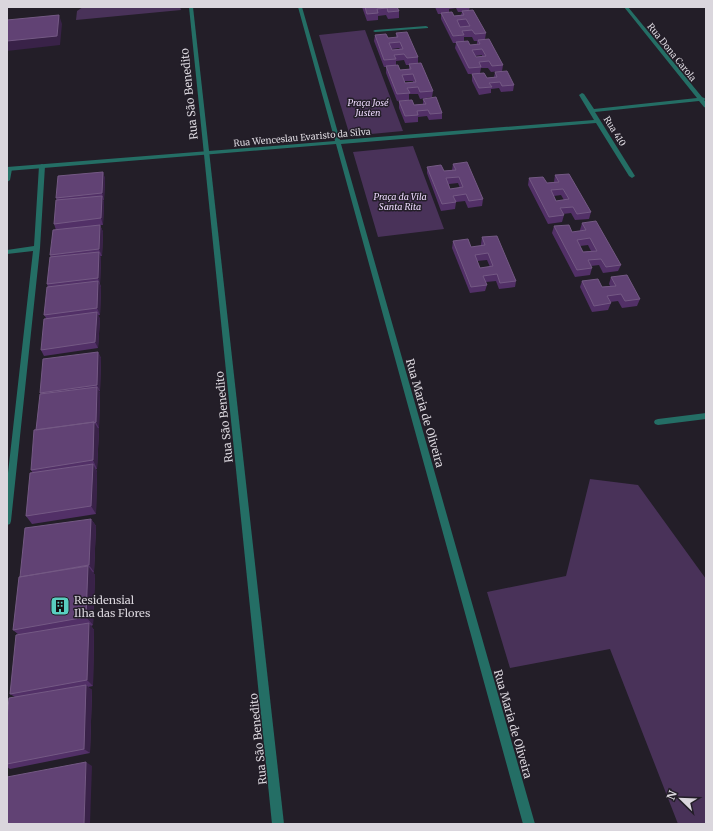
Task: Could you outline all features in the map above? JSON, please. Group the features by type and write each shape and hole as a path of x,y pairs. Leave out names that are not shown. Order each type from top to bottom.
{"street":[{"name":"Rua São Benedito","path":"191,7 278,824"},
{"name":"Rua Maria de Oliveira","path":"300,7 529,824"},
{"name":"Rua Dona Carola","path":"626,7 703,99 706,106"},
{"path":"375,31 426,27"},
{"name":"Rua 410","path":"582,95 632,176"},
{"path":"592,111 703,99"},
{"name":"Rua Wenceslau Evaristo da Silva","path":"8,169 598,121"},
{"path":"7,521 37,248 42,166"},
{"path":"7,180 8,169"},
{"path":"7,252 37,248"},
{"path":"658,422 706,416"}],"green space":[{"path":"83,7 180,7 181,10 76,20 77,11"},
{"name":"Praça José Justen","path":"365,30 403,131 350,136 319,35"},
{"name":"Praça da Vila Santa Rita","path":"413,146 444,229 378,237 353,152"},
{"path":"590,479 638,485 706,579 706,824 678,824 610,649 510,668 487,592 566,576"}],"building":[{"path":"365,7 397,7 399,11 388,12 387,8 377,9 378,13 367,14"},
{"path":"473,10 486,33 475,34 472,30 462,31 464,35 453,36 441,13 452,12 454,16 464,15 462,11","holes":["466,19 470,26 460,27 457,20"]},
{"path":"59,15 57,36 7,41 7,20"},
{"path":"407,32 418,57 407,58 404,54 394,55 396,59 384,60 375,35 386,34 388,38 398,37 396,33","holes":["400,42 403,49 392,50 389,43"]},
{"path":"489,39 503,65 492,66 489,61 479,62 481,67 469,68 456,42 468,41 470,45 480,44 478,40","holes":["482,49 486,56 476,57 472,50"]},
{"path":"421,63 433,91 420,92 418,87 407,88 410,93 397,94 386,66 398,65 400,70 411,69 409,64","holes":["413,74 416,82 405,83 402,75"]},
{"path":"507,71 514,85 502,86 500,82 489,83 492,87 479,88 472,74 484,73 487,78 497,77 495,72"},
{"path":"436,97 442,113 430,114 428,110 417,111 418,115 405,116 399,101 412,100 414,105 426,104 423,99"},
{"path":"467,162 483,199 469,201 466,194 453,196 456,202 442,204 427,167 441,165 444,171 456,170 453,164","holes":["459,177 463,187 450,189 446,178"]},
{"path":"103,172 102,193 56,198 58,176"},
{"path":"569,174 591,212 577,214 573,207 560,208 564,215 549,217 529,178 543,177 547,183 559,182 555,175","holes":["563,189 569,199 556,201 551,190"]},
{"path":"102,196 101,218 54,224 56,200"},
{"path":"596,221 621,265 606,267 601,259 588,260 592,268 577,270 554,226 569,225 572,232 586,230 582,223","holes":["590,238 597,251 583,252 577,240"]},
{"path":"100,225 99,249 50,255 53,230"},
{"path":"497,236 516,281 500,283 497,274 483,276 487,285 471,287 453,241 468,239 471,247 485,245 482,237","holes":["488,253 493,266 480,268 475,255"]},
{"path":"99,252 98,278 47,284 50,257"},
{"path":"627,275 640,299 625,301 621,294 607,296 611,303 594,306 582,281 598,279 602,287 616,286 611,277"},
{"path":"98,281 97,308 44,315 47,287"},
{"path":"97,312 95,342 41,350 44,319"},
{"path":"98,352 97,385 40,393 43,359"},
{"path":"97,387 96,422 36,430 40,394"},
{"path":"94,422 93,460 31,470 34,430"},
{"path":"93,464 91,506 26,516 30,473"},
{"path":"91,519 89,565 20,577 25,528"},
{"name":"Residensial Ilha das Flores","path":"88,566 86,617 13,630 19,577"},
{"path":"89,623 87,680 10,694 16,635"},
{"path":"86,685 84,749 7,764 7,718 9,698"},
{"path":"86,762 84,824 7,824 7,777"}],"place":[{"name":"Residensial Ilha das Flores","path":"60,606"}]}
